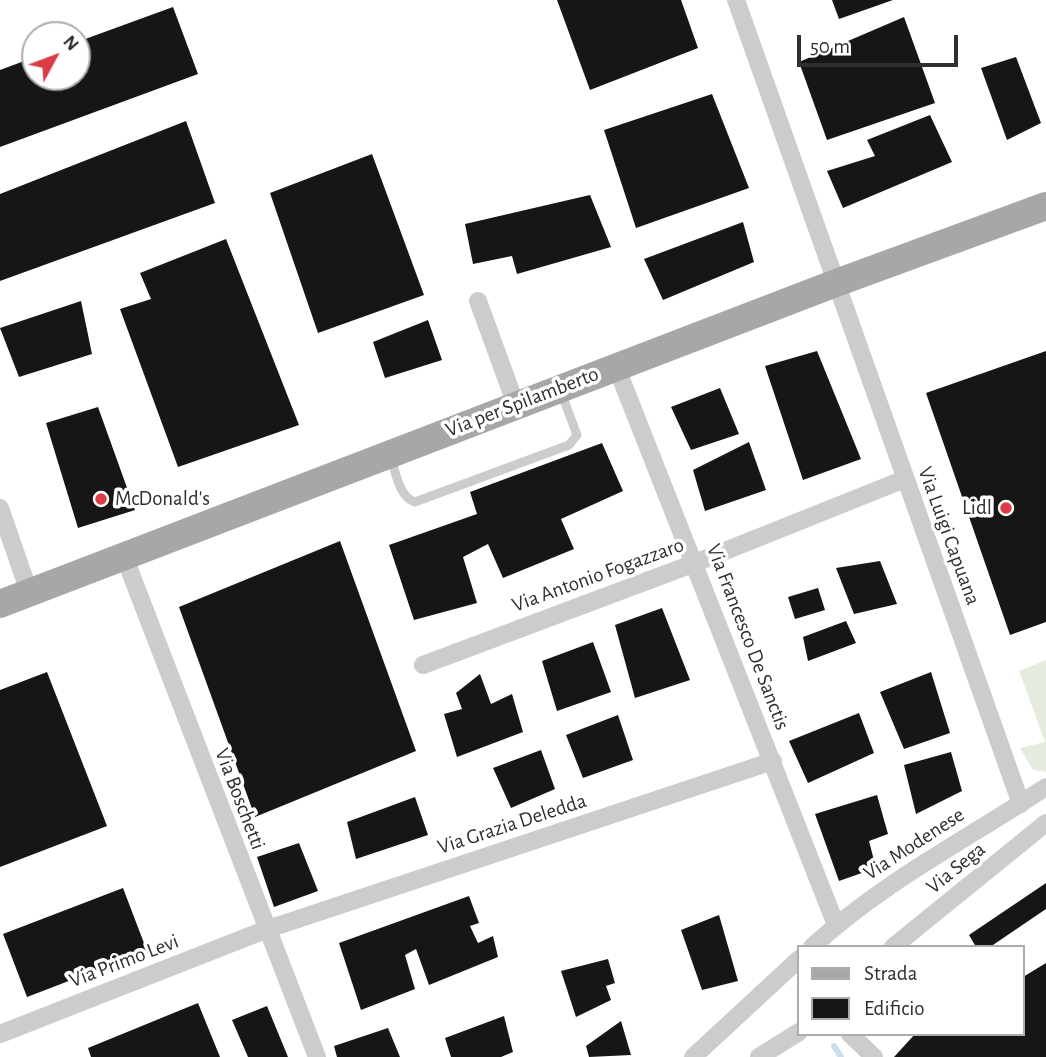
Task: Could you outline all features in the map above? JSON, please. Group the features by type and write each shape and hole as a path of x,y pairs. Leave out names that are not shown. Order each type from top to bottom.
{"main road":[{"name":"Via per Spilamberto","path":"0,604 616,366 1046,206"}],"street":[{"name":"Via Luigi Capuana","path":"736,0 1021,804"},
{"path":"478,300 516,405"},
{"name":"Via Francesco De Sanctis","path":"616,366 836,925"},
{"name":"Via Antonio Fogazzaro","path":"423,665 695,563 905,479"},
{"path":"0,508 29,592"},
{"name":"Via Boschetti","path":"124,556 265,930 317,1057"},
{"name":"Via Grazia Deledda","path":"265,930 772,761"},
{"name":"Via Modenese","path":"814,945 836,925 915,866 1046,787"},
{"name":"Via Sega","path":"895,945 1046,823"},
{"name":"Via Primo Levi","path":"0,1034 265,930"},
{"path":"694,1057 797,961"},
{"path":"758,1057 797,1033"},
{"path":"852,1036 874,1057"}],"lane":[{"path":"389,453 408,499 415,502 436,496 575,440 577,435 559,388"}],"shaded area":[{"path":"1046,660 1046,772 1033,770 1020,748 1045,742 1019,671"}],"building":[{"path":"557,0 681,0 698,48 590,90"},
{"path":"832,0 893,0 839,19"},
{"path":"173,7 198,74 0,147 0,70 21,62 21,91 91,91 91,37"},
{"path":"904,17 935,103 827,140 799,62"},
{"path":"1016,57 1041,123 1007,140 981,68"},
{"path":"712,94 749,188 636,228 604,130"},
{"path":"930,115 952,162 843,208 827,171 875,156 867,140"},
{"path":"186,121 215,203 0,281 0,194"},
{"path":"372,154 424,295 318,333 270,193"},
{"path":"590,195 611,247 517,274 512,256 473,264 465,224"},
{"path":"743,222 754,262 663,300 644,259"},
{"path":"226,239 299,425 178,467 120,309 151,299 140,273"},
{"path":"81,301 92,354 19,377 0,328"},
{"path":"428,320 442,360 385,378 373,342"},
{"path":"817,351 861,459 803,480 765,366"},
{"name":"Lidl","path":"1046,351 1046,622 1010,635 926,393"},
{"path":"720,388 739,434 691,450 671,407"},
{"path":"98,407 135,510 78,528 46,423"},
{"path":"749,442 766,490 705,511 693,470"},
{"path":"602,443 623,491 561,519 574,549 503,578 488,544 463,557 477,603 414,620 389,545 477,514 470,492"},
{"path":"340,541 416,751 255,817 179,607"},
{"path":"880,561 897,604 854,614 836,568"},
{"path":"818,588 825,610 795,619 788,597"},
{"path":"662,608 690,680 635,698 615,625"},
{"path":"846,621 856,643 808,661 803,637"},
{"path":"593,642 611,692 557,711 542,661"},
{"path":"47,672 107,826 0,867 0,690"},
{"path":"931,672 950,733 904,749 880,692"},
{"path":"480,674 491,704 512,694 523,732 457,757 444,714 462,709 456,693"},
{"path":"859,713 874,753 808,783 789,741"},
{"path":"618,715 633,760 583,778 566,735"},
{"path":"541,750 555,789 511,808 493,768"},
{"path":"951,752 962,791 916,814 904,765"},
{"path":"877,795 888,834 869,841 876,868 839,881 815,814"},
{"path":"415,797 428,835 356,859 347,822"},
{"path":"299,843 318,891 274,907 257,857"},
{"path":"1046,883 1046,909 993,945 975,945 969,935"},
{"path":"123,888 147,951 27,997 3,934"},
{"path":"469,896 479,923 470,926 478,943 493,936 498,957 429,985 416,949 405,955 415,989 361,1010 339,943"},
{"path":"719,915 738,981 702,990 681,930"},
{"path":"608,959 615,983 606,986 611,1000 576,1017 561,971"},
{"path":"1046,963 1046,1057 894,1057 913,1036 1025,1036 1025,976"},
{"path":"198,1003 220,1057 91,1057 88,1048"},
{"path":"267,1006 288,1057 248,1057 232,1020"},
{"path":"504,1016 513,1052 501,1057 451,1057 445,1038"},
{"path":"621,1021 631,1055 589,1057 586,1046"},
{"path":"388,1028 400,1057 337,1057 334,1046"}],"waterway":[{"path":"834,1046 841,1057"}],"place":[{"name":"McDonald's","path":"101,499"},
{"name":"Lidl","path":"1006,508"}]}
